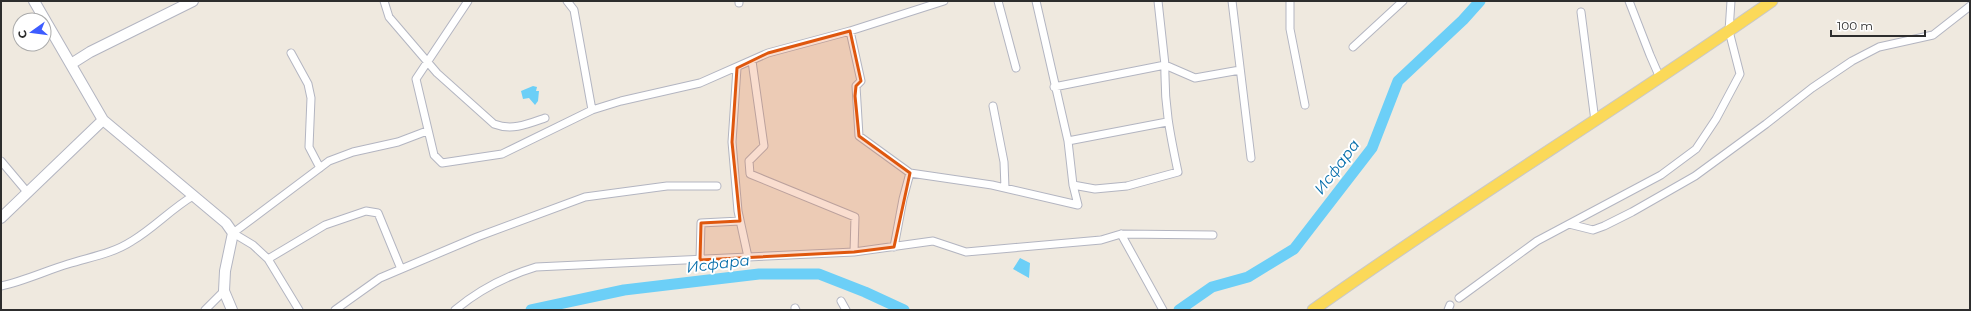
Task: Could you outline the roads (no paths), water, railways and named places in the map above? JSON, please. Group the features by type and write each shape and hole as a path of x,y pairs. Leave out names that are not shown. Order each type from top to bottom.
{"main road":[{"path":"34,1 72,64 103,120 226,222 233,233 225,271 224,291 232,310"},
{"path":"72,64 90,52 193,1"},
{"path":"1313,310 1365,273 1660,78 1772,1"},
{"path":"1,218 103,120"}],"street":[{"path":"384,1 389,16 437,73 494,124 502,128 521,127 545,118"},
{"path":"468,1 416,79 434,155 442,163 502,154 592,110 621,101 700,83 768,53 850,31 944,1"},
{"path":"567,1 574,10 592,110"},
{"path":"998,1 1016,68"},
{"path":"850,31 862,81 856,86 855,96 859,136 910,173 1005,188 1078,205 1073,185 1068,141 1054,87 1036,1"},
{"path":"1073,185 1095,189 1127,186 1178,172 1167,122 1164,96 1165,65 1158,1"},
{"path":"1232,1 1252,158"},
{"path":"1290,1 1290,29 1305,105"},
{"path":"1352,46 1403,1"},
{"path":"1629,1 1660,78"},
{"path":"1459,298 1538,241 1661,174 1696,149 1716,120 1740,74 1728,31 1731,1"},
{"path":"1569,224 1593,230 1632,212 1695,176 1812,88 1852,61 1879,47 1933,35 1969,7 1965,1"},
{"path":"1581,12 1595,121"},
{"path":"291,53 308,84 312,98 309,147 320,168"},
{"path":"752,61 764,146 749,161 750,174 855,217 854,252"},
{"path":"1054,87 1165,65 1195,78 1240,70"},
{"path":"736,68 732,142 740,221 748,257"},
{"path":"993,106 1004,162 1005,188"},
{"path":"1068,141 1167,122"},
{"path":"298,310 268,259 253,245 233,233 328,161 353,152 398,142 428,132"},
{"path":"1,161 28,193"},
{"path":"894,247 903,199 910,173"},
{"path":"336,310 380,278 477,237 585,197 667,186 717,186"},
{"path":"1,286 23,281 68,264 113,251 132,241 174,207 193,196"},
{"path":"268,259 325,225 366,211 378,214 401,269"},
{"path":"700,260 701,223 740,221"},
{"path":"1121,234 1164,310"},
{"path":"455,310 471,296 515,273 536,267 854,252 933,241 966,252 1101,240 1121,234 1213,235"},
{"path":"205,310 224,291"},
{"path":"841,301 846,310"}],"water":[{"path":"533,86 537,87 536,91 539,91 538,101 535,105 529,98 523,99 521,91"},
{"path":"1020,258 1030,263 1029,278 1013,269"}],"waterway":[{"name":"Исфара","path":"1179,310 1212,287 1248,277 1294,249 1372,148 1398,81 1463,20 1480,1"},
{"name":"Исфара","path":"531,310 624,290 759,274 819,274 865,292 904,310"}]}
